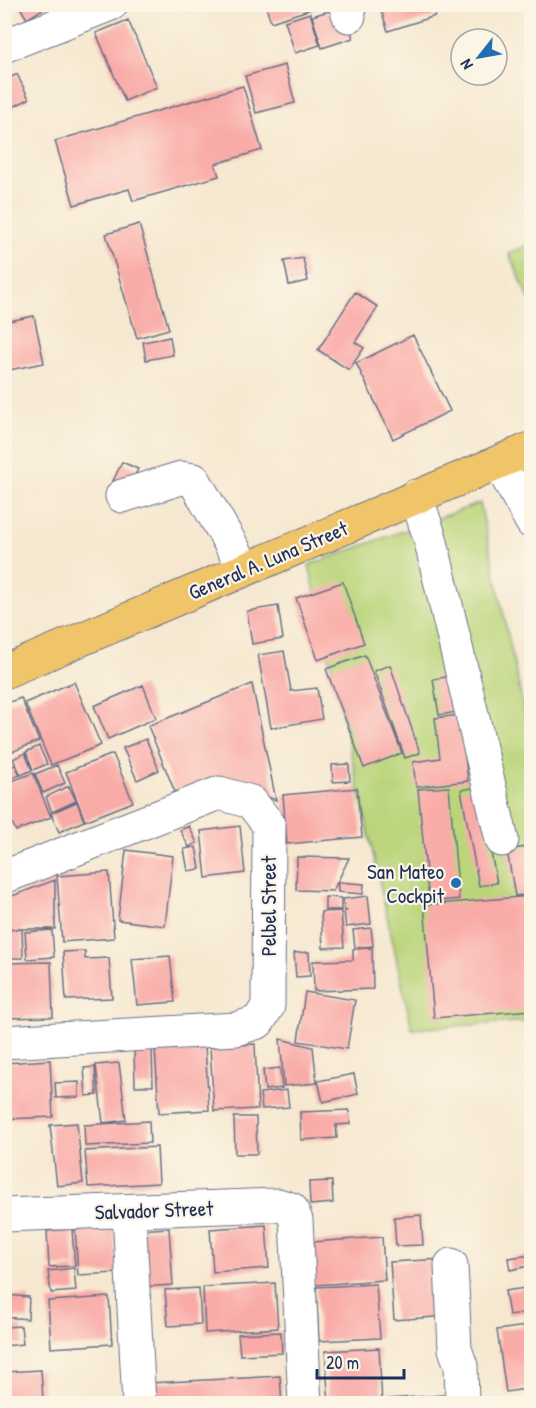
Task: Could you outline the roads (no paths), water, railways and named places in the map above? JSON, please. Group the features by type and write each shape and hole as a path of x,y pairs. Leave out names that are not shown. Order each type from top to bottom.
{"main road":[{"name":"General A. Luna Street","path":"4,672 531,448"}],"street":[{"path":"4,46 111,4"},
{"path":"498,462 531,522"},
{"path":"122,496 181,478 194,480 245,569"},
{"path":"416,496 430,538 502,840"},
{"name":"Pelbel Street","path":"4,877 219,793 251,802 269,825 268,1006 258,1022 236,1029 4,1042"},
{"name":"Salvador Street","path":"4,1215 278,1205 291,1209 296,1220 305,1404"},
{"path":"129,1212 139,1404"},
{"path":"451,1265 455,1349 461,1366 462,1404"}],"place":[{"name":"San Mateo Cockpit","path":"456,883"}]}
